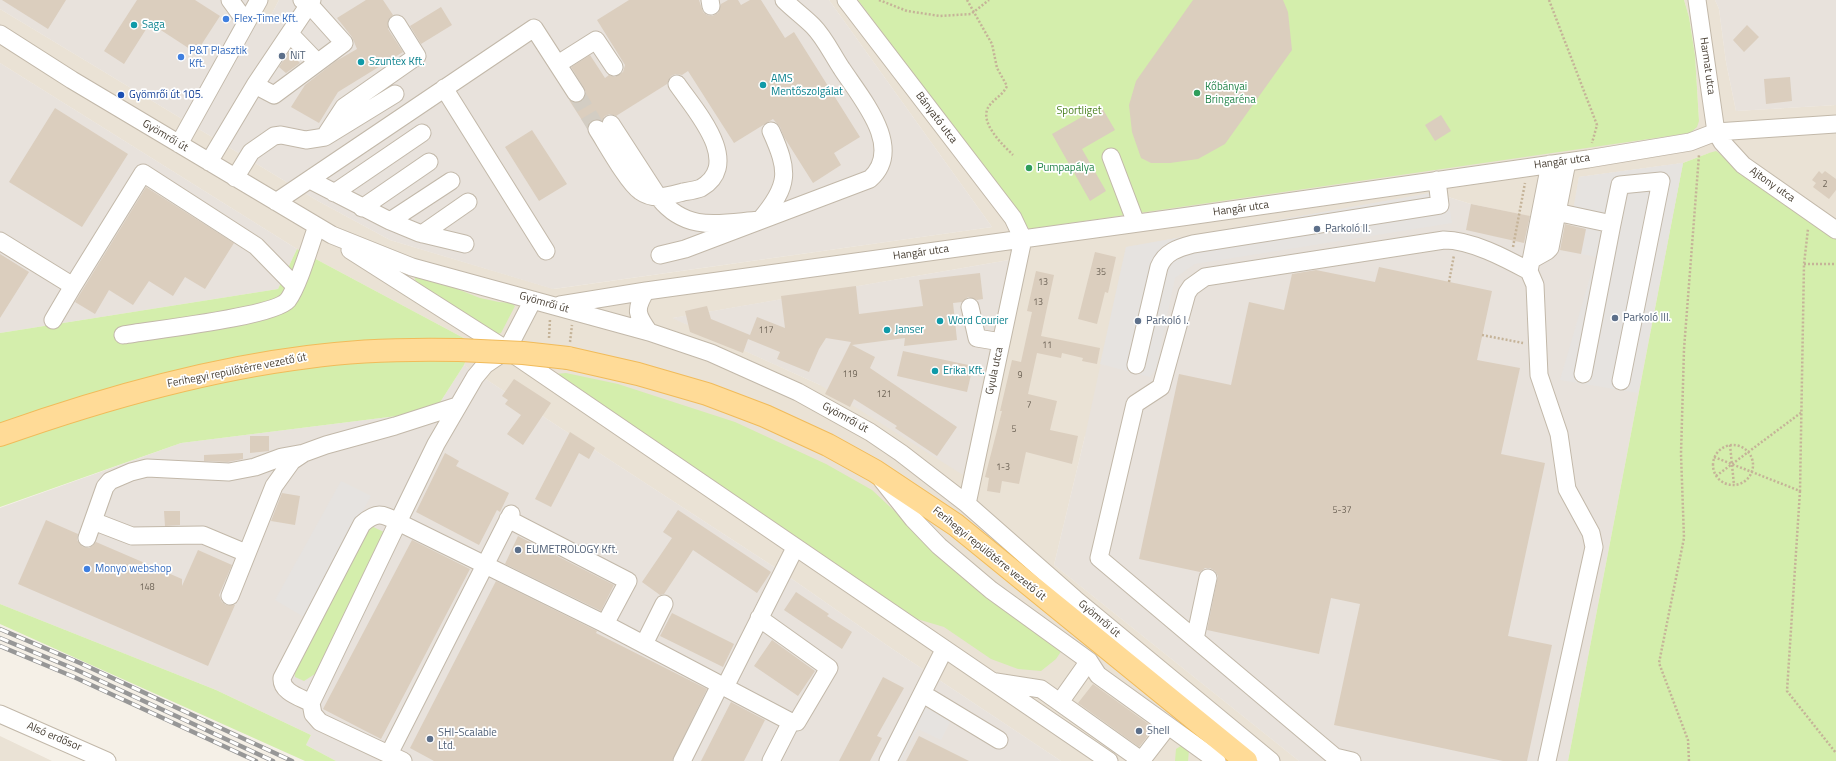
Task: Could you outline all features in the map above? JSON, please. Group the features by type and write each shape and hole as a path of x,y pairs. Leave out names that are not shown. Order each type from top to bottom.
{"main road":[{"name":"Ferihegyi repülőtérre vezető út","path":"0,435 140,392 257,365 308,356 352,352 425,349 523,353 568,358 638,374 707,394 765,416 828,445 875,471 956,525 1032,589 1148,680 1246,761"}],"street":[{"path":"230,0 246,22"},
{"path":"179,144 259,0"},
{"path":"660,255 685,249 870,179 880,169 883,158 880,134 876,121 814,27 784,0"},
{"name":"Bányató utca","path":"846,0 1013,218 1023,239"},
{"name":"Harmat utca","path":"1697,0 1719,137"},
{"path":"209,162 255,85 290,34 308,1 344,43 274,95 255,85"},
{"path":"325,136 344,107 417,56 397,24"},
{"path":"276,202 534,28 576,93"},
{"path":"290,34 317,62"},
{"path":"558,64 596,40 614,67"},
{"name":"Gyömrői út","path":"2,41 332,235 412,267 649,332 725,358 798,392 870,432 901,453 967,504 1075,599 1271,761"},
{"path":"658,198 700,188 708,183 713,176 718,158 714,139 677,84"},
{"path":"444,88 546,251"},
{"path":"235,178 251,152 274,136 281,135 306,140 325,136 396,94"},
{"name":"Hangár utca","path":"555,306 646,291 1588,159 1719,137 1836,124"},
{"path":"604,126 658,198 668,209 677,216 694,222 712,224 760,220 774,201 781,188 785,173 781,153 771,131"},
{"path":"334,193 422,133"},
{"name":"Ajtony utca","path":"1719,137 1743,165 1836,230"},
{"path":"1111,156 1136,223"},
{"path":"362,208 429,162"},
{"path":"1549,210 1567,162"},
{"path":"1530,266 1550,248 1550,164"},
{"path":"53,320 143,173 256,246 295,286"},
{"path":"310,180 362,208 390,221 422,234 465,244"},
{"path":"1136,365 1161,262 1170,252 1177,248 1193,244 1440,205 1437,180"},
{"path":"390,221 451,181"},
{"path":"1583,374 1620,185 1661,181 1621,381"},
{"path":"422,234 468,202"},
{"path":"1549,210 1612,224"},
{"path":"1188,216 1193,244"},
{"path":"123,335 251,315 284,304 295,286 317,226"},
{"name":"Gyömrői út","path":"332,235 354,254 507,350 944,650 1109,761"},
{"name":"Gyula utca","path":"967,504 1023,239"},
{"path":"1352,761 1335,757 1099,558 1135,404 1161,387 1183,302 1191,287 1205,277 1215,274 1444,240 1458,240 1511,261 1530,266"},
{"path":"0,241 73,286"},
{"path":"1530,266 1535,285 1539,346 1539,375 1559,434 1567,488 1591,533 1594,547 1547,761"},
{"path":"646,291 639,301 638,312 640,319 649,332"},
{"path":"534,300 507,350 485,365 475,377 436,444 311,703 313,714 320,722 396,758 485,565 509,517 628,581 605,624"},
{"path":"970,307 977,338 1001,342"},
{"path":"87,538 106,487 110,481 130,472 147,468 230,472 256,467 282,457 304,453 457,406"},
{"path":"230,596 274,486 292,461 304,453"},
{"path":"875,471 913,519 939,546 991,590 1089,661 1098,676 1217,761"},
{"path":"311,703 285,689 282,684 282,678 362,524 371,516 379,514 384,515 605,624 791,722 798,722 829,668 759,618"},
{"path":"94,521 132,536 203,535 246,553"},
{"path":"682,761 795,548"},
{"path":"1195,639 1208,578"},
{"path":"644,644 664,604"},
{"path":"888,761 944,650"},
{"path":"1060,702 1089,661"},
{"path":"1148,680 1237,733"},
{"path":"990,681 1041,689 1141,761 1168,726"},
{"path":"922,694 999,740"},
{"name":"Alsó erdősor","path":"0,714 107,761"},
{"path":"771,761 791,722"}],"path":[{"path":"879,0 907,11 940,16 971,14 989,0"},
{"path":"967,0 992,44 997,68 1007,86 1004,93 989,106 986,113 986,119 1000,143 1013,155"},
{"path":"1549,0 1597,125 1588,159"},
{"path":"1689,761 1688,740 1659,663 1684,538 1680,454 1684,349 1698,155 1719,137"},
{"path":"1511,261 1528,167"},
{"path":"1809,211 1804,264 1800,491 1787,691 1836,753"},
{"path":"1804,264 1836,264"},
{"path":"1449,282 1451,270"},
{"path":"568,358 573,318"},
{"path":"1482,335 1539,346"},
{"path":"1716,476 1802,412"},
{"path":"1730,445 1734,485"},
{"path":"1730,445 1740,446 1748,452 1752,460 1751,473 1742,482 1734,485 1726,484 1716,476 1713,465 1714,457 1722,448 1730,445"},
{"path":"1714,457 1751,473 1800,491"}],"shaded area":[{"path":"0,0 254,0 269,19 279,0 829,0 992,227 553,289 390,240 318,201 0,9"},
{"path":"254,0 279,0 269,19"},
{"path":"829,0 858,0 1029,229 1699,121 1695,55 1689,17 1684,0 1715,0 1719,9 1726,62 1736,111 1836,105 1836,237 1740,169 1732,167 1724,156 1709,153 1683,163 1579,177 1571,225 1471,204 1448,197 1447,191 1085,436 1054,565 1299,761 1061,761 891,648 782,572 464,365 473,343 297,249 0,63 0,9 318,201 390,240 554,289 992,227","holes":["1009,260 820,385 673,318"]},
{"path":"1715,0 1836,0 1836,105 1736,111 1726,62 1719,9"},
{"path":"0,63 297,249 278,289 0,333"},
{"path":"1683,163 1568,761 1299,761 1054,565 1085,436 1126,247 1447,190 1448,197 1471,204 1570,225 1579,177"},
{"name":"Parkoló III.","path":"1683,163 1638,393 1560,380 1596,257 1581,254 1586,228 1571,225 1579,177"},
{"path":"1447,190 1452,223 1195,264 1175,278 1156,369 1150,377 1100,364 1126,247"},
{"path":"1009,260 963,475 820,385 672,318"},
{"path":"464,365 782,572 891,648 1061,761 336,761 306,745 311,735 216,690 0,604 0,508 181,443 413,414 439,404"},
{"path":"341,481 371,496 304,617 275,600"},
{"path":"917,704 951,720 941,740 918,729 901,761 888,761"},
{"path":"0,736 52,761 0,761"}],"green space":[{"name":"Sportliget","path":"858,0 1684,0 1689,17 1695,55 1699,121 1697,127 1690,133 1029,229"},
{"path":"1716,151 1733,166 1740,169 1836,237 1836,761 1568,761 1683,163"},
{"path":"297,249 473,343 464,365 439,404 413,414 181,443 0,507 0,333 278,289"},
{"path":"414,276 447,285 480,298 511,303 515,306 501,333 498,334 416,282"},
{"path":"566,373 618,384 735,422 826,464 872,490 904,520 924,542 988,596 1062,650 1056,659 1041,671 1018,669 991,659 944,627 917,619 555,374"},
{"path":"367,524 386,533 318,672 304,681 295,677 294,665"},
{"path":"0,604 216,690 311,735 306,745 336,761 305,761 0,624"},
{"path":"1184,744 1189,750 1188,761 1175,761 1176,749"}],"building":[{"path":"2,0 66,0 48,29"},
{"path":"137,0 195,0 220,16 196,53 150,23 124,64 104,51"},
{"name":"Szuntex Kft.","path":"366,0 383,0 393,15 388,20 388,29 403,52 338,92 319,123 291,107 305,85 336,61 357,49 352,37 337,18"},
{"name":"AMS Mentőszolgálat","path":"629,0 699,0 703,12 712,16 718,13 721,4 728,0 738,0 741,5 750,0 761,0 785,38 794,32 860,137 834,153 841,165 813,183 784,137 780,127 773,119 734,143 688,71 682,75 676,74 671,76 667,84 616,116 610,114 605,116 602,120 592,120 587,128 569,100 576,103 581,102 585,98 586,93 571,67 590,55 605,78 609,75 615,77 623,72 625,65 597,20"},
{"name":"Kőbányai Bringaréna","path":"1193,0 1283,0 1288,12 1292,50 1225,144 1198,159 1170,163 1151,163 1141,158 1132,132 1129,105 1136,81"},
{"path":"441,7 452,25 421,44 410,26"},
{"path":"1747,25 1759,37 1744,52 1733,40"},
{"path":"289,52 300,63 286,73 279,67"},
{"path":"1790,77 1792,101 1766,104 1764,79"},
{"path":"1101,106 1115,130 1082,149 1106,191 1090,201 1052,134"},
{"path":"55,108 128,154 82,227 9,182"},
{"path":"1441,115 1451,131 1435,141 1425,125"},
{"path":"532,130 567,184 539,201 505,147"},
{"path":"1819,171 1822,174 1825,171 1836,179 1836,190 1829,199 1813,187 1816,183 1812,180"},
{"path":"146,187 234,243 205,289 185,277 173,296 149,281 133,305 109,290 95,314 75,302"},
{"path":"1471,204 1530,216 1524,243 1466,230"},
{"path":"1565,224 1586,229 1581,254 1560,250"},
{"path":"1095,252 1116,257 1108,293 1105,292 1097,324 1078,319"},
{"path":"0,254 29,272 0,318"},
{"path":"1379,267 1492,291 1477,360 1520,368 1501,454 1545,463 1508,636 1552,645 1527,761 1503,761 1334,725 1360,604 1331,598 1319,654 1207,630 1218,576 1215,571 1210,568 1205,568 1200,572 1139,559 1179,374 1231,385 1249,302 1284,310 1292,274 1316,270 1375,282"},
{"path":"1036,271 1054,275 1041,336 1100,348 1097,364 1082,361 1083,358 1062,353 1061,358 1037,353 1028,394 1057,401 1050,430 1078,436 1072,464 1026,452 1019,484 1002,481 1000,493 987,491 989,478 985,477 1002,411 1000,411 1012,360 1021,362 1032,312 1027,311"},
{"path":"980,273 983,299 977,300 968,297 962,302 953,303 957,340 904,346 905,338 852,345 875,357 870,368 957,427 937,456 895,428 897,426 854,399 850,407 825,394 851,342 826,338 819,349 809,372 777,359 780,352 748,339 743,353 690,332 685,311 707,306 711,319 750,335 757,317 785,328 781,296 856,286 859,314 923,306 919,280"},
{"name":"Erika Kft.","path":"903,351 973,366 967,392 897,376"},
{"path":"514,379 551,403 523,445 507,434 521,415 505,404 508,400 502,396"},
{"path":"570,432 595,448 589,459 579,453 551,507 535,499"},
{"path":"250,436 269,436 269,451 250,453"},
{"path":"243,453 243,459 228,462 204,461 204,455"},
{"path":"445,453 459,461 456,466 509,493 500,512 497,510 479,545 416,512"},
{"path":"282,493 300,496 295,525 271,521"},
{"path":"678,510 771,572 757,593 693,550 664,594 660,595 642,582 672,538 663,532"},
{"path":"164,511 180,511 180,525 165,526"},
{"path":"46,520 78,534 77,540 83,547 89,548 96,542 182,579 182,586 198,550 232,565 219,595 222,602 226,605 235,605 208,666 18,584"},
{"path":"518,536 614,585 601,611 505,564"},
{"path":"412,540 470,569 381,739 323,709"},
{"path":"496,581 597,631 596,633 707,689 672,761 434,761 410,748"},
{"path":"796,592 829,614 827,616 852,632 842,649 784,610"},
{"path":"672,613 734,644 723,667 660,636"},
{"path":"772,640 815,671 798,696 754,666"},
{"path":"883,677 904,688 877,736 882,738 870,761 839,761"},
{"path":"1093,684 1154,728 1139,747 1078,703"},
{"path":"731,702 765,720 744,761 701,761"},
{"path":"919,736 969,761 906,761"}],"tunnel":[{"path":"576,93 597,129"}],"railway":[{"path":"0,629 80,663 292,761"},
{"path":"0,638 77,670 273,761"},
{"path":"0,646 74,677 256,761"}],"place":[{"name":"Flex-Time Kft.","path":"226,19"},
{"name":"Saga","path":"134,25"},
{"name":"NiT","path":"282,56"},
{"name":"P&T Plasztik Kft.","path":"181,57"},
{"name":"Szuntex Kft.","path":"361,62"},
{"name":"AMS Mentőszolgálat","path":"763,85"},
{"name":"Kőbányai Bringaréna","path":"1197,93"},
{"name":"Gyömrői út 105.","path":"121,95"},
{"name":"Pumpapálya","path":"1029,168"},
{"name":"Parkoló II.","path":"1317,229"},
{"name":"Parkoló III.","path":"1615,318"},
{"name":"Word Courier","path":"940,321"},
{"name":"Parkoló I.","path":"1138,321"},
{"name":"Janser","path":"887,330"},
{"name":"Erika Kft.","path":"935,371"},
{"name":"EUMETROLOGY Kft.","path":"518,550"},
{"name":"Monyo webshop","path":"87,569"},
{"name":"Shell","path":"1139,731"},
{"name":"SHI-Scalable Ltd.","path":"430,739"}]}
